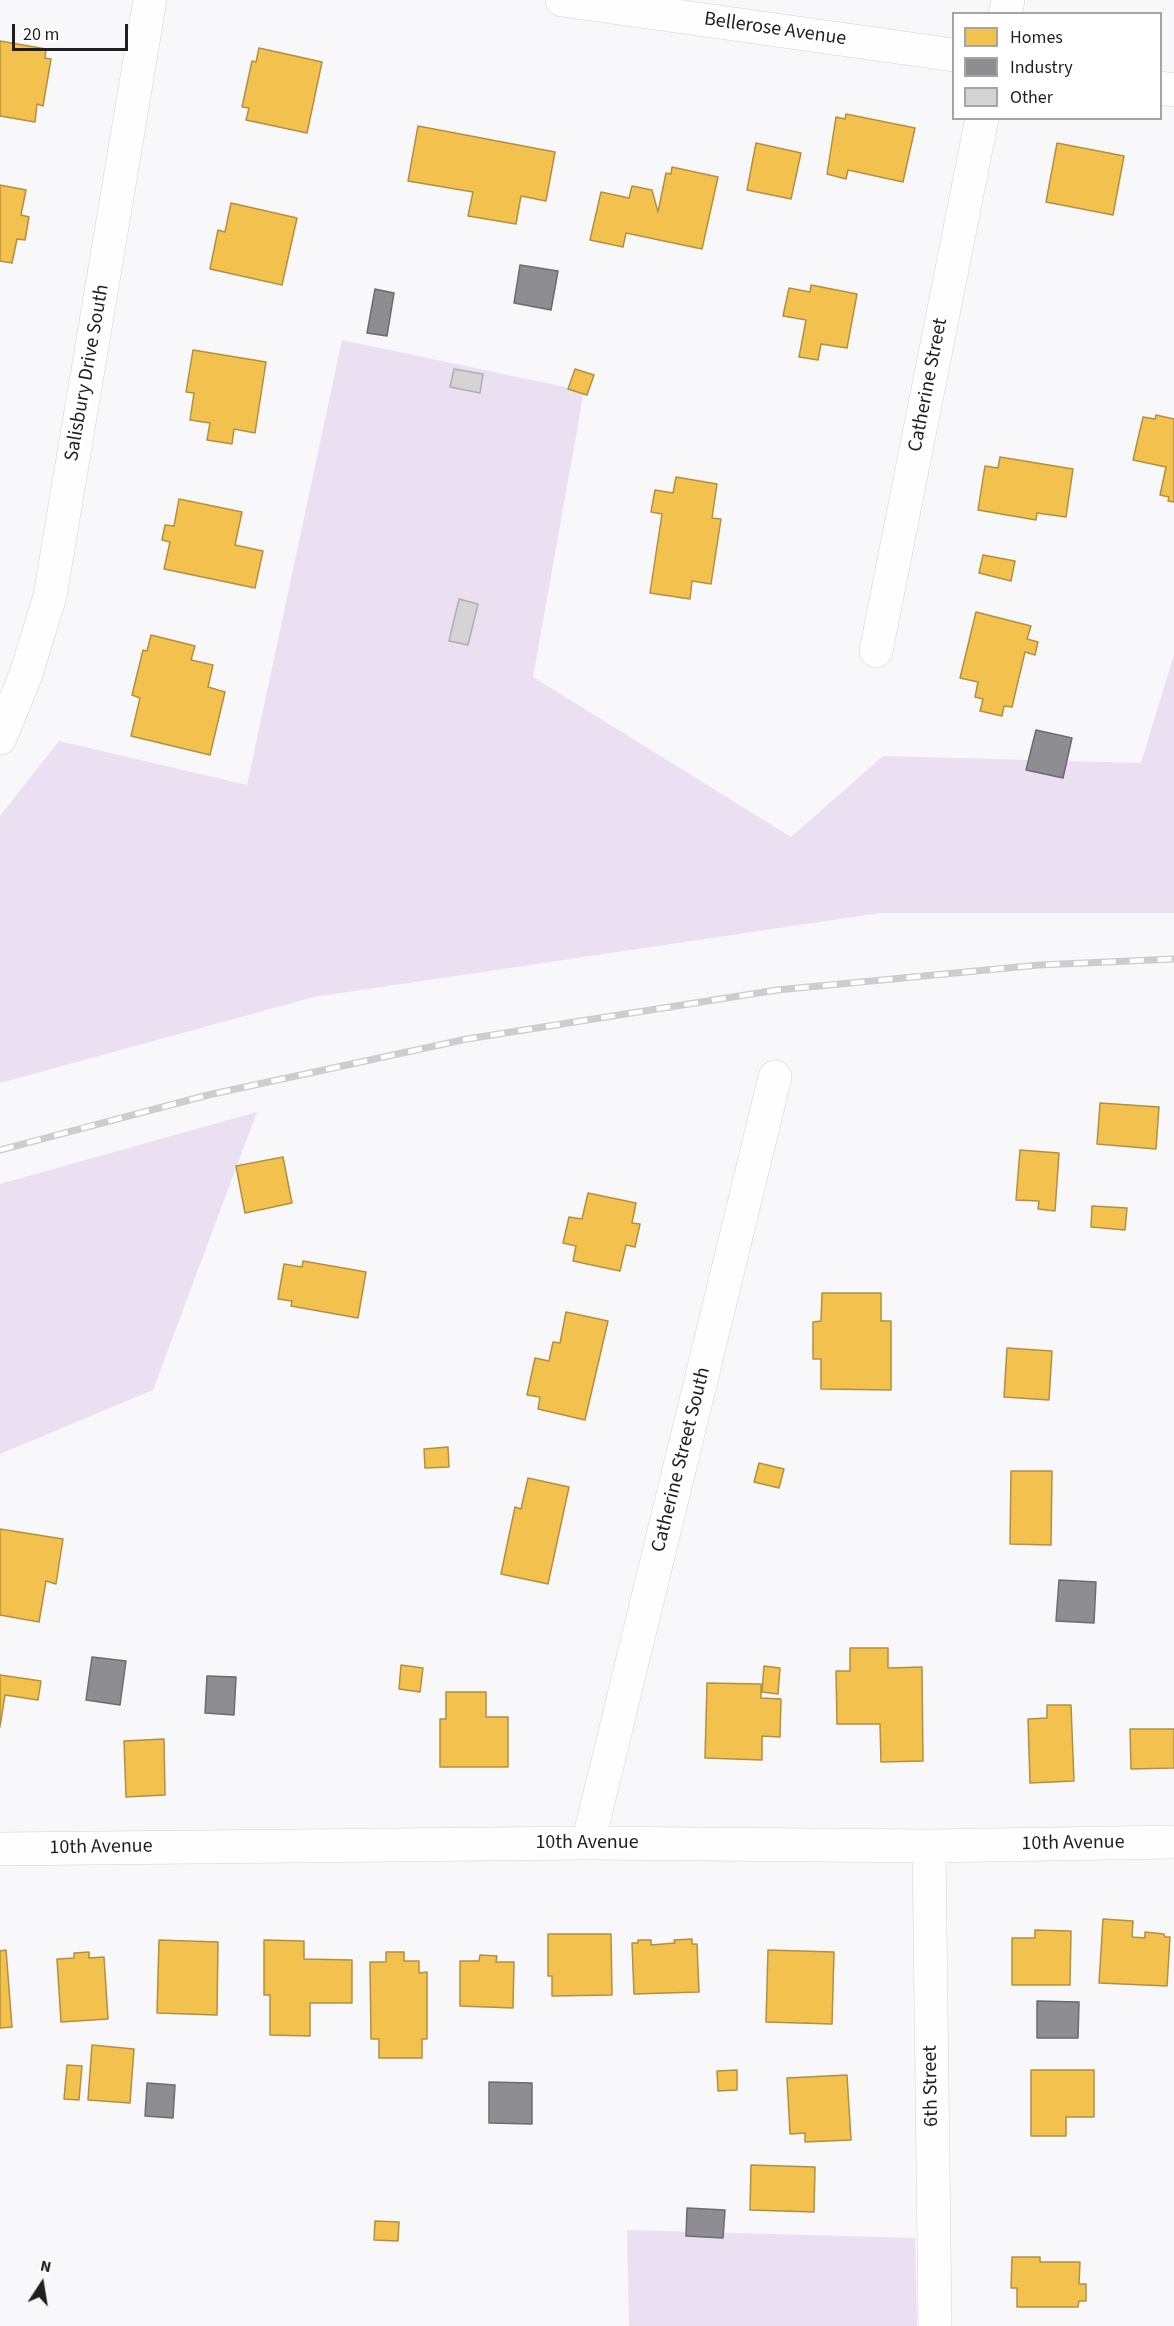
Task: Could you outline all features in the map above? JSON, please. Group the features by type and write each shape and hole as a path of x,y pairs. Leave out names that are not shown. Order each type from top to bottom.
{"street":[{"name":"Salisbury Drive South","path":"0,738 27,674 50,596 150,0"},
{"name":"Bellerose Avenue","path":"562,0 952,56"},
{"name":"Catherine Street","path":"876,651 982,120"},
{"name":"Catherine Street South","path":"588,1843 775,1077"},
{"name":"10th Avenue","path":"0,1849 588,1843 929,1846 1174,1842"},
{"name":"6th Street","path":"929,1846 935,2326"}],"shaded area":[{"path":"342,340 584,391 533,677 791,837 883,756 1141,763 1174,655 1174,913 880,913 314,997 0,1083 0,816 59,741 247,785"},
{"path":"257,1112 153,1390 0,1454 0,1184"},
{"path":"627,2230 915,2238 917,2326 629,2326"}],"building: Homes":[{"path":"0,41 46,49 45,58 51,59 43,106 37,104 35,122 0,116"},
{"path":"259,48 322,62 307,133 246,120 249,108 242,107 252,61 256,62"},
{"path":"846,114 915,128 903,182 848,170 846,179 827,174 836,117 845,119"},
{"path":"418,126 555,152 546,201 521,196 516,224 468,216 473,192 408,181"},
{"path":"756,143 801,153 791,199 747,190"},
{"path":"1057,143 1124,156 1113,215 1046,202"},
{"path":"672,167 718,177 702,249 626,233 623,247 590,240 601,192 629,198 632,186 652,190 658,212 666,173 671,174"},
{"path":"0,185 26,190 21,215 29,217 25,240 17,239 12,263 0,261"},
{"path":"231,203 297,218 282,285 210,269 218,230 225,232"},
{"path":"811,285 857,294 847,348 821,344 818,360 799,357 806,320 783,316 789,288 810,292"},
{"path":"193,350 266,362 255,433 234,429 232,444 207,440 210,423 190,420 194,393 186,392"},
{"path":"575,369 594,375 587,395 568,389"},
{"path":"1156,415 1174,419 1174,502 1168,501 1169,497 1160,495 1166,467 1133,460 1143,417 1155,419"},
{"path":"1000,457 1073,469 1066,517 1037,513 1036,520 978,510 985,466 998,468"},
{"path":"676,477 717,484 712,518 721,519 711,584 692,581 690,599 650,593 662,514 651,512 655,490 673,493"},
{"path":"179,499 242,512 235,545 263,551 255,588 164,569 170,542 162,540 165,525 174,526"},
{"path":"983,555 1015,561 1011,581 979,573"},
{"path":"976,612 1031,626 1027,639 1038,642 1035,655 1025,652 1012,707 1004,706 1002,716 980,711 983,699 975,697 978,682 960,678"},
{"path":"151,635 195,646 191,660 213,665 208,687 225,692 210,755 131,736 140,698 132,695 143,650 147,651"},
{"path":"1100,1103 1159,1107 1156,1149 1097,1144"},
{"path":"1020,1150 1059,1153 1055,1211 1038,1209 1039,1201 1016,1200"},
{"path":"283,1157 292,1203 245,1213 236,1166"},
{"path":"588,1193 636,1203 632,1223 640,1224 635,1247 626,1245 620,1271 573,1261 576,1246 563,1243 569,1217 582,1219"},
{"path":"1092,1206 1127,1208 1125,1230 1091,1227"},
{"path":"303,1261 366,1272 358,1318 291,1306 292,1301 278,1299 284,1264 302,1267"},
{"path":"822,1293 881,1293 881,1321 891,1321 891,1390 821,1389 821,1359 813,1359 813,1322 821,1321"},
{"path":"566,1312 608,1321 585,1420 538,1409 540,1397 527,1395 535,1358 549,1361 553,1342 560,1343"},
{"path":"1007,1348 1052,1351 1049,1400 1004,1397"},
{"path":"448,1447 449,1467 425,1468 424,1449"},
{"path":"759,1463 784,1469 779,1488 754,1482"},
{"path":"1011,1471 1052,1471 1051,1545 1010,1544"},
{"path":"528,1478 569,1487 548,1584 501,1574 515,1507 521,1509"},
{"path":"0,1529 63,1539 56,1584 46,1581 39,1622 0,1615"},
{"path":"850,1648 888,1648 888,1668 922,1667 923,1761 881,1762 880,1724 837,1724 836,1671 850,1671"},
{"path":"401,1665 423,1668 420,1692 399,1689"},
{"path":"764,1666 780,1668 778,1694 762,1692"},
{"path":"0,1675 41,1681 38,1700 5,1695 0,1727"},
{"path":"707,1683 761,1684 761,1698 781,1699 780,1737 762,1736 762,1760 705,1758"},
{"path":"446,1692 486,1692 486,1717 508,1717 508,1767 440,1767 440,1719 446,1719"},
{"path":"1047,1705 1071,1705 1074,1781 1030,1783 1028,1719 1047,1718"},
{"path":"1130,1729 1174,1729 1174,1768 1131,1769"},
{"path":"164,1739 165,1795 126,1797 124,1741"},
{"path":"1103,1919 1133,1921 1132,1937 1145,1938 1145,1932 1170,1937 1167,1986 1099,1983"},
{"path":"1035,1930 1071,1931 1070,1985 1012,1985 1012,1938 1035,1938"},
{"path":"548,1934 611,1934 612,1995 552,1996 552,1976 548,1976"},
{"path":"692,1939 692,1944 697,1944 699,1992 634,1994 632,1943 638,1943 638,1940 651,1940 651,1945"},
{"path":"159,1940 218,1942 217,2015 157,2013"},
{"path":"264,1940 304,1941 304,1959 352,1960 352,2003 310,2003 310,2036 270,2035 270,1995 264,1995"},
{"path":"6,1950 12,2027 0,2028 0,1951"},
{"path":"768,1950 834,1952 832,2024 766,2022"},
{"path":"89,1952 89,1958 104,1957 108,2019 61,2022 57,1959 74,1958 74,1953"},
{"path":"386,1952 404,1952 404,1961 419,1961 419,1973 427,1972 427,2039 422,2039 422,2058 379,2058 379,2039 371,2039 370,1962 386,1962"},
{"path":"480,1955 497,1956 496,1962 514,1962 513,2008 460,2006 460,1961 479,1961"},
{"path":"92,2045 134,2049 130,2103 88,2100"},
{"path":"67,2065 82,2066 79,2100 64,2099"},
{"path":"737,2070 737,2090 718,2091 717,2071"},
{"path":"1031,2070 1094,2070 1094,2117 1066,2117 1066,2136 1031,2136"},
{"path":"847,2075 851,2140 805,2142 805,2133 790,2134 787,2078"},
{"path":"751,2165 815,2167 814,2212 750,2210"},
{"path":"375,2221 399,2222 398,2241 374,2240"},
{"path":"1012,2257 1040,2257 1040,2262 1080,2262 1079,2284 1086,2284 1086,2301 1079,2301 1078,2307 1017,2307 1017,2288 1011,2288"}],"building: Industry":[{"path":"520,265 558,271 551,310 514,303"},
{"path":"375,289 394,293 387,336 367,333"},
{"path":"1036,730 1072,738 1063,778 1026,770"},
{"path":"1059,1580 1096,1582 1094,1623 1056,1621"},
{"path":"92,1657 126,1661 120,1705 86,1700"},
{"path":"207,1676 236,1677 234,1715 205,1713"},
{"path":"1037,2001 1079,2002 1078,2038 1037,2038"},
{"path":"489,2082 532,2083 532,2124 489,2123"},
{"path":"147,2083 175,2085 173,2118 145,2116"},
{"path":"687,2208 725,2210 723,2238 686,2236"}],"building: Other":[{"path":"454,369 483,374 480,393 450,387"},
{"path":"459,599 478,604 468,645 449,641"}],"railway":[{"path":"0,1150 208,1095 467,1039 777,990 1039,965 1174,959"}]}
